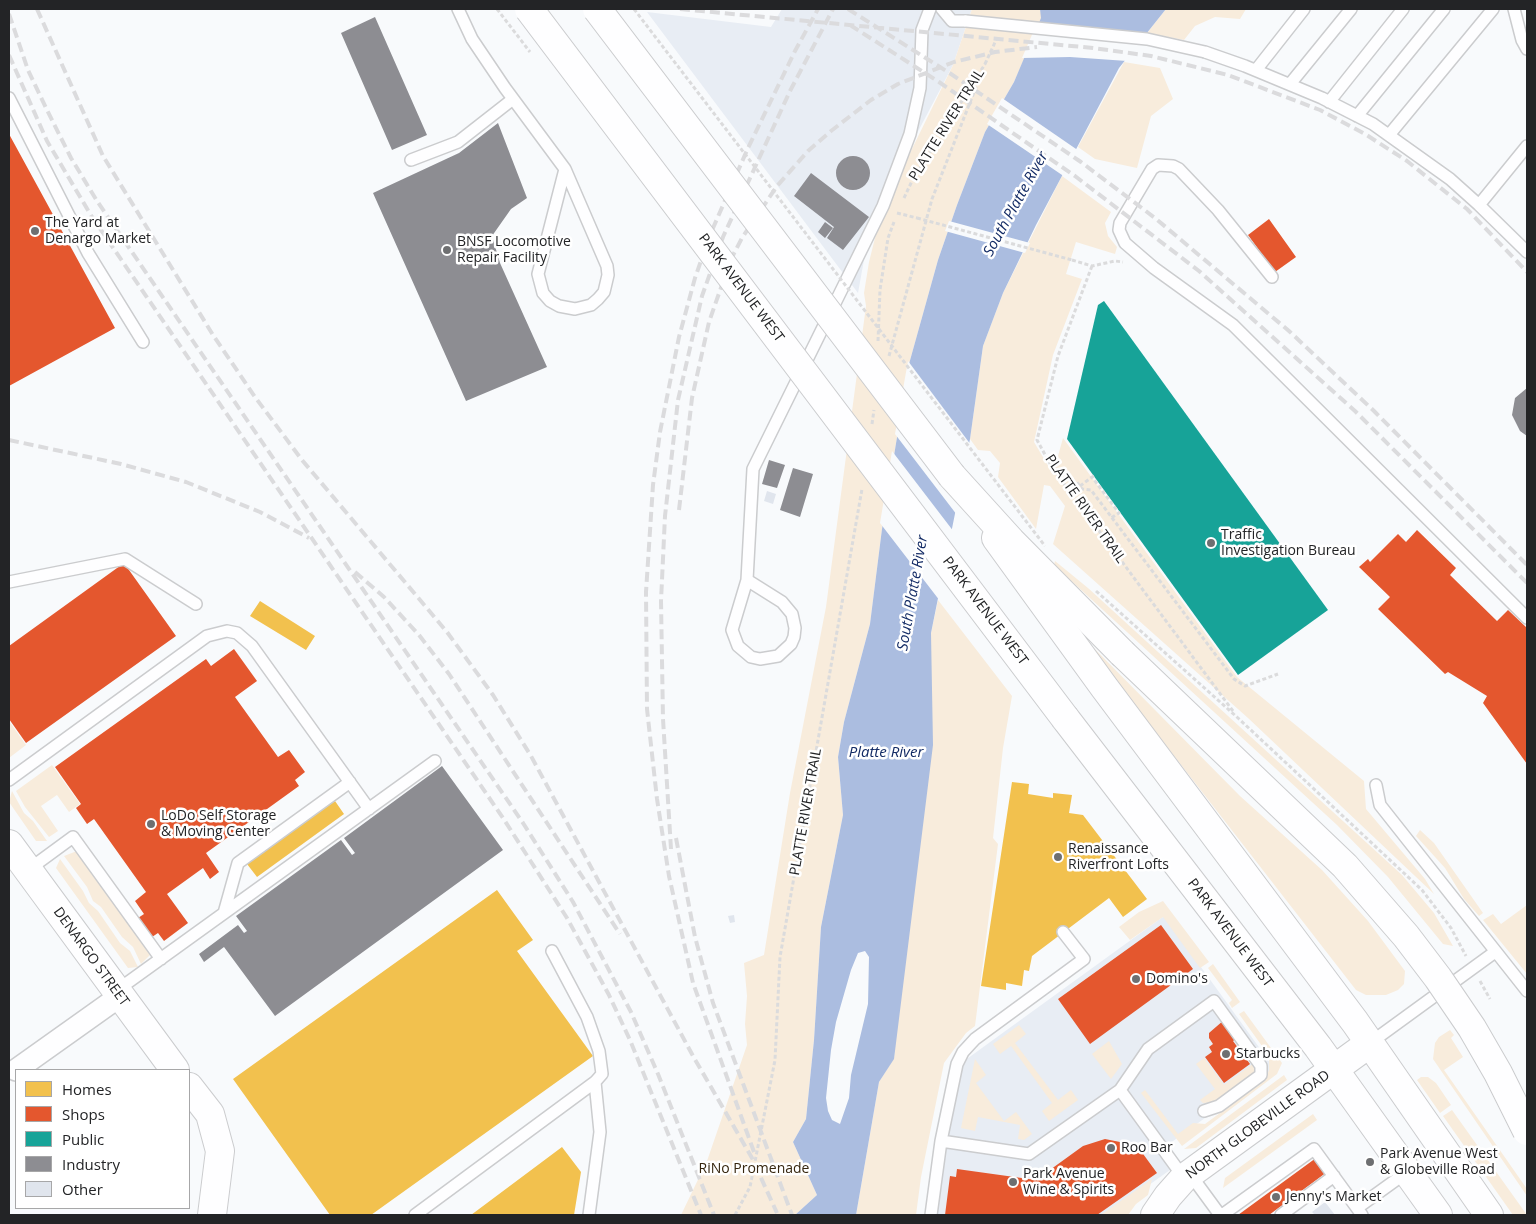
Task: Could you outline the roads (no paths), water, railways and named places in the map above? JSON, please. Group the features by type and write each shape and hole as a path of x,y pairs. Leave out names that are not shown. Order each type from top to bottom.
{"main road":[{"name":"PARK AVENUE WEST","path":"529,9 1065,718 1334,1070 1438,1215"},
{"path":"597,9 952,476 1104,687 1370,1043 1489,1215"},
{"path":"952,476 1045,556 1122,654 1345,866 1406,936 1472,1028 1498,1072 1527,1131"},
{"name":"DENARGO STREET","path":"9,844 174,1069"},
{"name":"NORTH GLOBEVILLE ROAD","path":"1155,1215 1168,1196 1187,1176 1370,1043"},
{"path":"190,1088 210,1114 220,1151 212,1215"}],"street":[{"path":"17,1069 118,994"}],"lane":[{"path":"458,9 472,40 513,99 566,169 607,266 608,274 604,292 591,305 575,309 559,306 550,301 543,292 538,274 566,169"},
{"path":"747,580 782,602 792,614 795,628 794,636 791,644 778,656 769,659 751,657 744,652 734,639 733,622 747,580 753,469 883,206 910,134 920,88 922,30 930,9"},
{"path":"942,9 952,21 1147,39 1205,52 1290,84 1357,116 1389,135 1450,179 1527,252"},
{"path":"1256,70 1304,9"},
{"path":"1290,84 1351,9"},
{"path":"1329,102 1403,9"},
{"path":"1357,116 1444,9"},
{"path":"1389,135 1492,9"},
{"path":"1514,9 1522,40 1527,49"},
{"path":"9,98 88,253 143,342"},
{"path":"411,160 458,142 513,99"},
{"path":"1479,205 1527,146"},
{"path":"1272,277 1218,210 1179,169 1166,164 1152,169 1147,174 1120,223 1119,230 1125,243 1154,268 1232,324 1527,618"},
{"path":"9,582 125,559 196,604"},
{"path":"9,780 207,636 227,631 237,633 252,646 369,809"},
{"path":"118,994 161,959 435,761"},
{"path":"224,913 238,863 350,782"},
{"path":"1376,785 1380,805 1527,991"},
{"path":"28,870 73,837 161,959"},
{"path":"931,1215 942,1141 957,1064 963,1052 975,1039 1084,959 1063,932"},
{"path":"415,1215 595,1082 602,1074 599,1052 588,1017 552,951"},
{"path":"1370,1043 1495,952"},
{"path":"942,1141 1029,1154 1120,1090 1148,1049 1214,1002 1261,1066 1260,1075 1218,1106 1204,1111"},
{"path":"589,1215 600,1132 595,1082"},
{"path":"1120,1090 1187,1176 1221,1215 1314,1149 1360,1212 1407,1172"},
{"path":"1281,1215 1296,1211 1334,1176"}],"water":[{"name":"Platte River","path":"1040,9 1166,9 1119,68 1036,225 1003,293 983,346 970,439 931,633 933,745 894,1059 879,1082 856,1215 795,1215 817,1195 793,1142 806,1119 814,1040 821,927 843,815 838,757 844,722 870,624 882,529 909,364 938,260 957,205 985,132 1014,82 1041,18","holes":["865,951 869,957 868,1004 851,1075 849,1098 840,1124 832,1120 826,1098 831,1050 836,1022 851,970 858,953"]}],"railway":[{"path":"37,9 103,156 213,335 255,397 302,460 447,632 493,695 531,756 693,1056 752,1158 777,1213"},
{"path":"680,9 1093,48 1151,56 1228,75 1320,110 1365,134 1407,161 1467,209 1527,272"},
{"path":"754,1152 693,983 669,876 657,799 647,709 646,592 653,485 660,432 679,337 695,278 710,235 748,148 795,51 818,9"},
{"path":"671,849 663,719 661,601 665,516 678,400 702,296 723,237 790,91 833,9"},
{"path":"848,9 951,74 1081,162 1155,218 1289,331 1374,411 1527,565"},
{"path":"9,14 28,70 71,158 97,201 523,823 573,902 631,1012 658,1074 714,1215"},
{"path":"850,25 939,82 1075,176 1199,271 1355,411 1527,583"},
{"path":"679,510 692,398 709,322 731,259 742,238 777,186 808,151 831,131 871,100 898,84 954,62 995,52 1037,47"},
{"path":"9,55 47,141 92,217 503,818 567,918 609,995 630,1040 701,1215"},
{"path":"9,440 121,464 186,482 260,512 309,538"},
{"path":"355,572 384,597 419,635 449,674 620,934"},
{"path":"676,838 695,937 713,1003 792,1215"}],"place":[{"name":"The Yard at Denargo Market","path":"35,231"},
{"name":"BNSF Locomotive Repair Facility","path":"447,250"},
{"name":"Traffic Investigation Bureau","path":"1211,543"},
{"name":"LoDo Self Storage & Moving Center","path":"151,824"},
{"name":"Renaissance Riverfront Lofts","path":"1058,857"},
{"name":"Domino's","path":"1136,979"},
{"name":"Starbucks","path":"1226,1054"},
{"name":"Roo Bar","path":"1111,1148"},
{"name":"Park Avenue West & Globeville Road","path":"1370,1162"},
{"name":"Park Avenue Wine & Spirits","path":"1013,1182"},
{"name":"Jenny's Market","path":"1276,1197"}],"water label":[{"name":"South Platte River","path":"1016,204"},
{"name":"South Platte River","path":"913,593"}],"park label":[{"name":"RiNo Promenade","path":"754,1169"}]}
